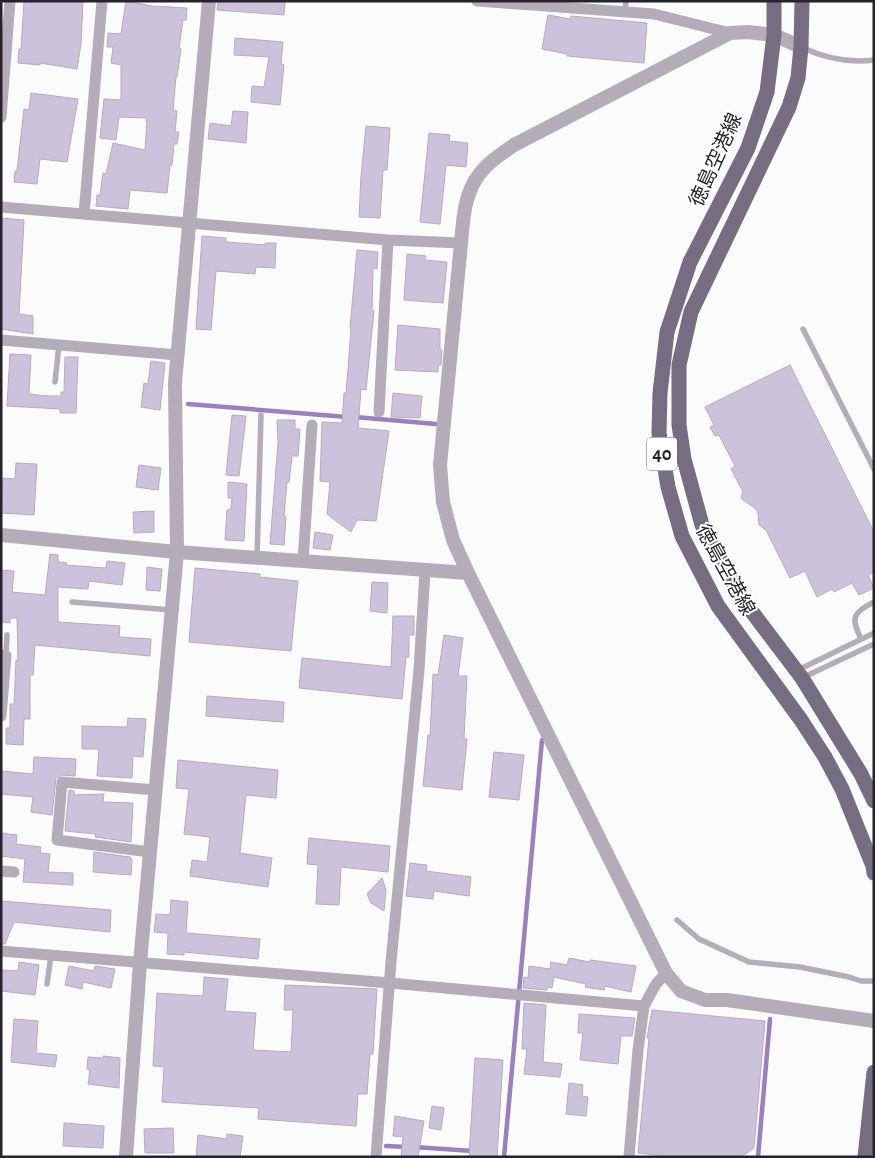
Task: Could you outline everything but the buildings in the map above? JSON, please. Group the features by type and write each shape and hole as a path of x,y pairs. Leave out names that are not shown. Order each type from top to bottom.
{"main road":[{"name":"徳島空港線","path":"774,1 774,35 767,92 748,148 690,262 667,332 660,393 659,433 668,487 682,536 718,606 802,720 825,757 845,796 873,866 874,873"},
{"name":"徳島空港線","path":"802,1 798,78 789,107 690,312 679,365 679,425 683,450 702,525 740,596 799,674 861,774 874,801"},
{"path":"865,1157 874,1072"}],"street":[{"path":"1,117 10,1"},
{"path":"84,214 102,1"},
{"path":"126,1157 140,963 177,552 175,383 209,1"},
{"path":"477,1 626,6 730,33 748,32 774,35 801,47"},
{"path":"730,33 514,145 489,163 475,180 465,206 461,243 440,465 443,502 453,540 468,574 666,974 681,992 705,1000 727,1000 874,1021"},
{"path":"1,207 388,240 461,243"},
{"path":"379,412 388,240"},
{"path":"1,340 178,355"},
{"path":"302,561 312,425"},
{"path":"1,535 177,552 468,574"},
{"path":"376,1157 400,866 419,670 425,571"},
{"path":"1,716 4,655"},
{"path":"150,852 57,840 62,782 155,790"},
{"path":"1,871 14,872"},
{"path":"1,951 644,1006"},
{"path":"629,1157 638,1050 644,1006 656,984 666,974"}],"lane":[{"path":"801,47 828,57 874,60"},
{"path":"803,329 874,469"},
{"path":"55,382 59,345"},
{"path":"257,558 261,416"},
{"path":"72,602 172,610"},
{"path":"861,639 854,621 855,615 860,609 874,602"},
{"path":"799,674 874,633"},
{"path":"4,655 7,635"},
{"path":"799,674 874,644"},
{"path":"678,920 699,939 749,962 800,968 849,977 860,981 874,980"},
{"path":"48,984 51,955"}],"waterway":[{"path":"188,404 347,417"},
{"path":"355,417 436,424"},
{"path":"504,1157 542,740"},
{"path":"758,1157 770,1019"},
{"path":"386,1146 406,1147"},
{"path":"414,1147 473,1151"}]}
